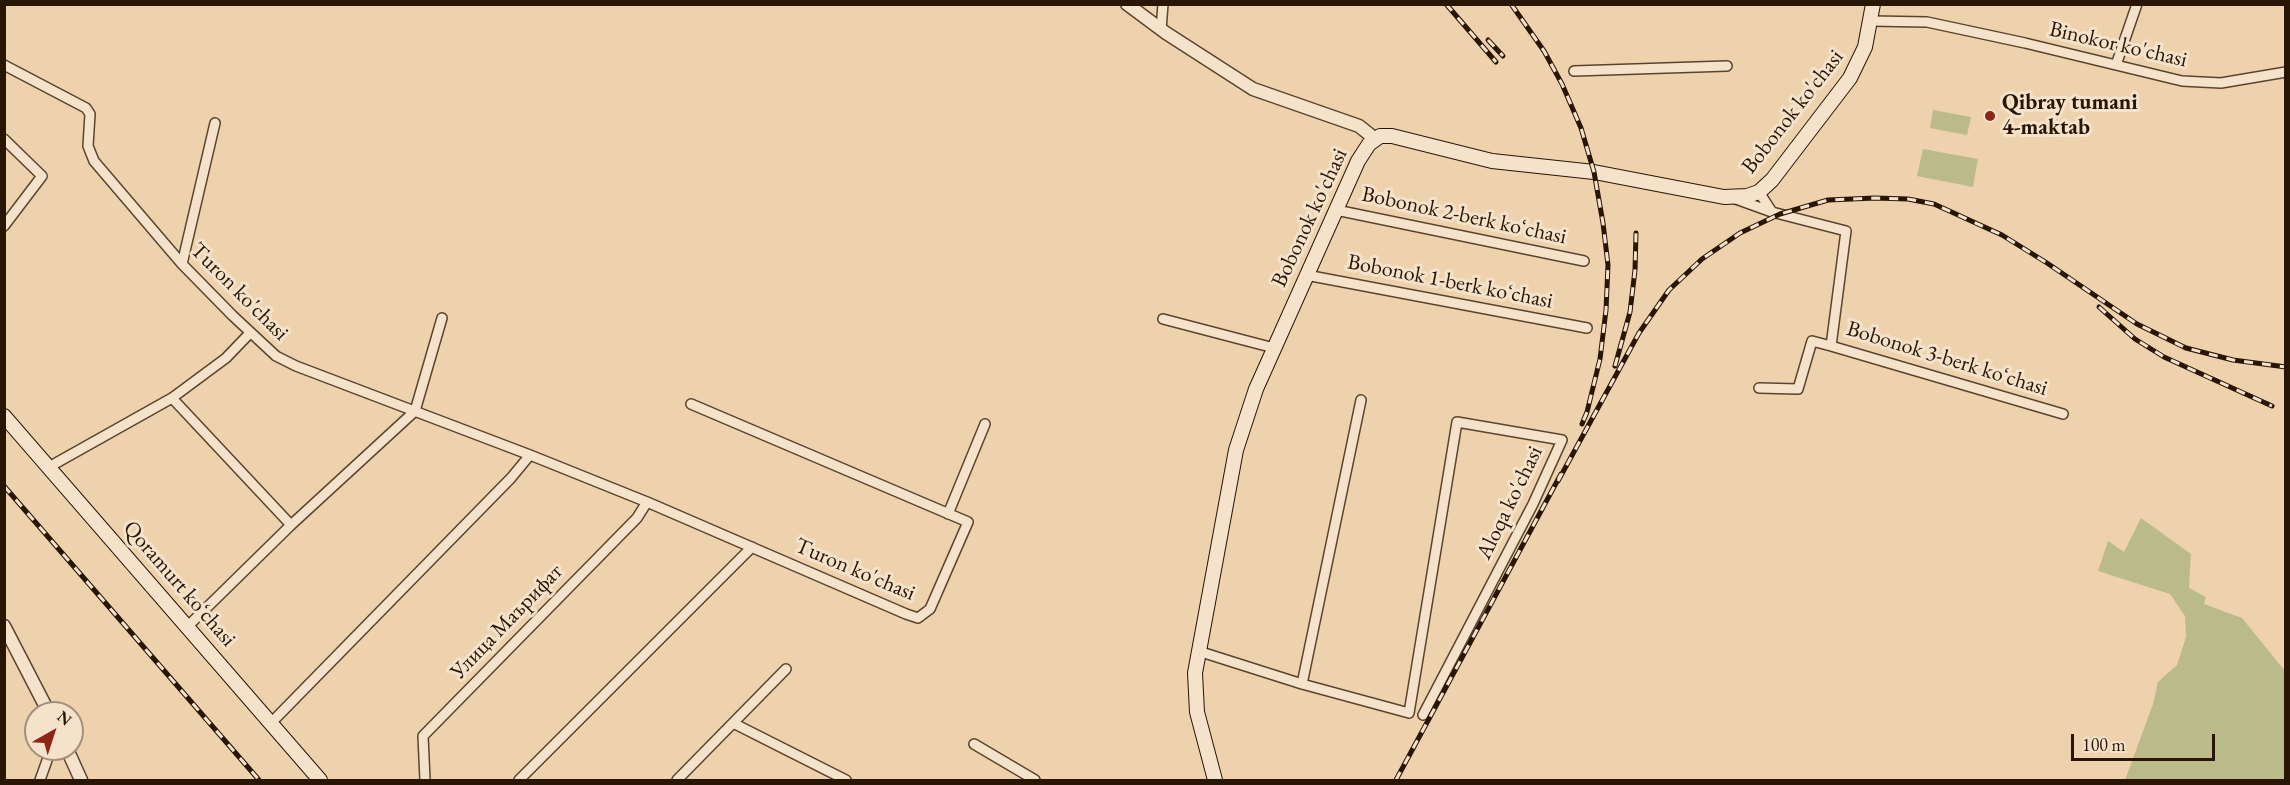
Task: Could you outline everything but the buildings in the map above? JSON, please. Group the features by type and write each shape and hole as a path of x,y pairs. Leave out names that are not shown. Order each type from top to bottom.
{"main road":[{"name":"Bobonok ko'chasi","path":"1215,780 1196,704 1195,673 1236,450 1245,418 1306,275 1362,155 1374,138 1392,136 1492,161 1594,172 1733,198 1747,196 1759,192 1772,180 1850,78 1863,55 1873,4"},
{"name":"Qoramurt koʻchasi","path":"4,416 320,780"},
{"name":"Qoramurt koʻchasi","path":"4,424 314,780"}],"street":[{"path":"1127,4 1161,30 1254,89 1359,126 1374,138"},
{"path":"1161,30 1163,4"},
{"path":"2116,65 2137,4"},
{"name":"Binokor ko'chasi","path":"1871,21 1927,22 2182,81 2221,83 2286,72"},
{"name":"Turon ko'chasi","path":"4,65 86,108 90,114 88,146 94,161 182,264 276,356 296,366 647,502 918,618 930,609 968,522 691,404"},
{"path":"1574,71 1727,66"},
{"path":"182,264 215,123"},
{"path":"4,139 42,176 4,226"},
{"path":"1759,192 1772,212"},
{"name":"Bobonok 3-berk koʻchasi","path":"1733,198 1772,212 1846,231 1831,346 2063,414"},
{"name":"Bobonok 2-berk koʻchasi","path":"1336,210 1584,261"},
{"name":"Bobonok 1-berk koʻchasi","path":"1306,275 1587,327"},
{"path":"188,627 291,525 415,411 442,318"},
{"path":"1163,319 1274,348"},
{"path":"49,468 172,398 226,358 250,333"},
{"path":"1759,388 1798,389 1812,341 1831,346"},
{"path":"172,398 291,525"},
{"path":"1198,651 1302,684 1361,400"},
{"name":"Aloqa ko'chasi","path":"1302,684 1409,713 1457,423 1562,440 1533,504 1423,715"},
{"path":"948,514 985,424"},
{"path":"271,723 511,478 530,455"},
{"name":"Улица Маърифат","path":"425,780 423,736 637,518 647,502"},
{"path":"519,780 752,547"},
{"path":"4,626 44,701"},
{"path":"677,780 786,669"},
{"path":"733,723 846,780"},
{"path":"974,744 1035,780"},
{"path":"40,780 47,761"},
{"path":"72,761 81,780"}],"green space":[{"path":"1933,110 1971,117 1967,135 1930,128"},
{"path":"1923,149 1978,159 1973,187 1917,176"},
{"path":"2141,518 2191,554 2189,588 2206,597 2204,604 2242,618 2285,671 2285,780 2125,780 2153,704 2158,682 2177,665 2186,637 2185,616 2170,594 2098,571 2108,541 2124,552"}],"railway":[{"path":"1446,4 1496,62"},
{"path":"1511,4 1544,51 1562,84 1581,128 1594,172 1603,223 1608,265 1606,310 1600,359 1582,424"},
{"path":"1488,40 1503,56"},
{"path":"1558,481 1639,333 1669,290 1702,259 1740,233 1780,214 1828,200 1908,199 1934,204 2002,235 2137,324 2186,348 2233,360 2286,367"},
{"path":"1615,366 1630,312 1635,270 1636,233"},
{"path":"2099,307 2135,339 2164,357 2272,406"},
{"path":"1396,780 1561,474"},
{"path":"4,486 259,780"}],"place":[{"name":"Qibray tumani 4-maktab","path":"1990,116"}]}
